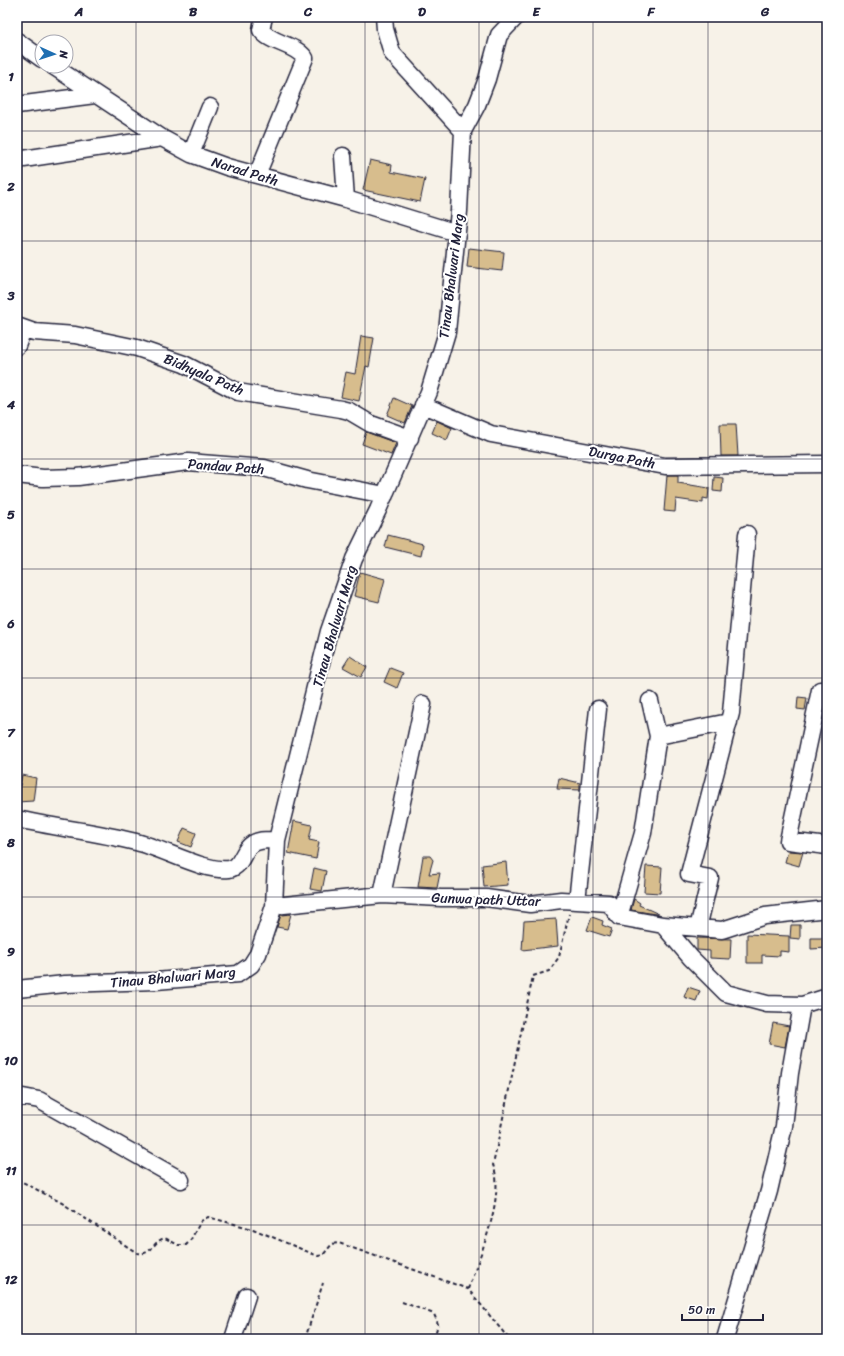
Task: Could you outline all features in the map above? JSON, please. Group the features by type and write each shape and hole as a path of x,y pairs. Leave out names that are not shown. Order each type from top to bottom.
{"street":[{"path":"257,175 305,58 300,51 265,36 261,30 264,17"},
{"path":"384,17 385,29 392,53 463,131 477,105 487,79 499,35 516,17"},
{"path":"19,46 34,54"},
{"name":"Narad Path","path":"65,74 162,138 191,154 227,168 346,199 457,232"},
{"path":"17,105 95,95"},
{"path":"191,154 210,107"},
{"name":"Tinau Bhalwari Marg","path":"17,989 65,984 156,981 238,974 251,965 258,954 274,906 277,840 329,631 354,558 385,495 424,405 447,332 457,232 463,131"},
{"path":"17,160 162,138"},
{"path":"343,156 346,199"},
{"path":"17,346 20,328"},
{"name":"Bidhyala Path","path":"20,328 47,334 75,335 137,348 184,364 238,392 341,409 371,424 410,438"},
{"name":"Durga Path","path":"424,405 491,434 665,466 827,464"},
{"name":"Pandav Path","path":"17,475 44,478 78,477 188,462 264,468 307,480 385,495"},
{"path":"698,928 710,878 689,874 731,714 747,534"},
{"path":"827,691 820,690 788,841 827,846"},
{"path":"650,701 658,736 643,833 619,917 663,925 722,930 765,916 827,909"},
{"path":"382,895 423,704"},
{"path":"574,901 598,709"},
{"path":"658,736 729,722"},
{"path":"17,819 53,828 138,842 195,863 222,869 231,869 237,865 251,844 260,841 277,840"},
{"name":"Gunwa path Uttar","path":"274,906 382,895 441,898 486,898 530,904 561,900 609,903 619,917"},
{"path":"663,925 691,958 726,993 767,1004 802,1005 827,997"},
{"path":"725,1339 769,1191 784,1126 790,1073 802,1005"},
{"path":"17,1099 23,1098 39,1100 181,1180"},
{"path":"234,1339 247,1296"}],"path":[{"path":"468,1289 493,1218 497,1175 492,1165 533,976 549,971 560,957 574,901"},
{"path":"17,1179 62,1203 131,1249 142,1254 147,1253 157,1242 165,1238 178,1245 186,1245 190,1241 201,1220 208,1217 253,1229 318,1256 323,1254 332,1244 339,1243 468,1289 509,1339"},
{"path":"305,1339 323,1283"},
{"path":"402,1302 434,1314 438,1324 434,1339"}],"building":[{"path":"370,160 392,165 391,172 425,179 420,202 363,190"},
{"path":"469,248 504,252 502,271 467,267"},
{"path":"361,336 374,338 369,367 366,366 359,401 341,397 346,372 355,374"},
{"path":"394,398 412,406 405,423 387,415"},
{"path":"437,421 452,428 447,440 432,433"},
{"path":"720,424 736,424 738,456 721,456"},
{"path":"366,432 396,443 391,455 362,444"},
{"path":"667,475 678,475 678,483 709,488 708,499 703,498 703,503 676,499 675,512 664,511"},
{"path":"714,477 723,478 722,492 713,491"},
{"path":"388,535 423,544 421,556 385,547"},
{"path":"360,572 385,579 379,602 354,596"},
{"path":"350,656 367,667 361,677 343,667"},
{"path":"390,668 403,673 397,688 384,682"},
{"path":"798,697 807,698 805,710 797,709"},
{"path":"22,775 36,778 33,801 17,802"},
{"path":"559,778 580,783 580,790 557,789"},
{"path":"294,821 312,825 309,840 319,842 316,859 288,853"},
{"path":"184,828 196,833 191,847 178,842"},
{"path":"788,851 803,852 799,866 785,862"},
{"path":"423,856 430,856 433,860 429,874 440,873 437,888 418,887"},
{"path":"506,862 508,885 484,887 482,865"},
{"path":"646,866 662,867 660,893 644,892"},
{"path":"314,868 326,871 322,891 310,889"},
{"path":"634,899 640,903 639,905 661,915 631,910"},
{"path":"291,914 287,929 277,927 281,915"},
{"path":"592,917 603,921 602,925 612,929 609,937 587,930"},
{"path":"556,919 558,946 522,950 524,921"},
{"path":"791,925 800,925 800,939 790,938"},
{"path":"747,934 789,936 789,952 780,951 780,956 762,955 762,963 747,963"},
{"path":"697,938 731,939 730,959 710,958 710,951 697,950"},
{"path":"811,938 827,938 827,948 811,949"},
{"path":"688,987 700,991 696,1001 684,997"},
{"path":"773,1023 789,1026 785,1047 769,1044"}]}
